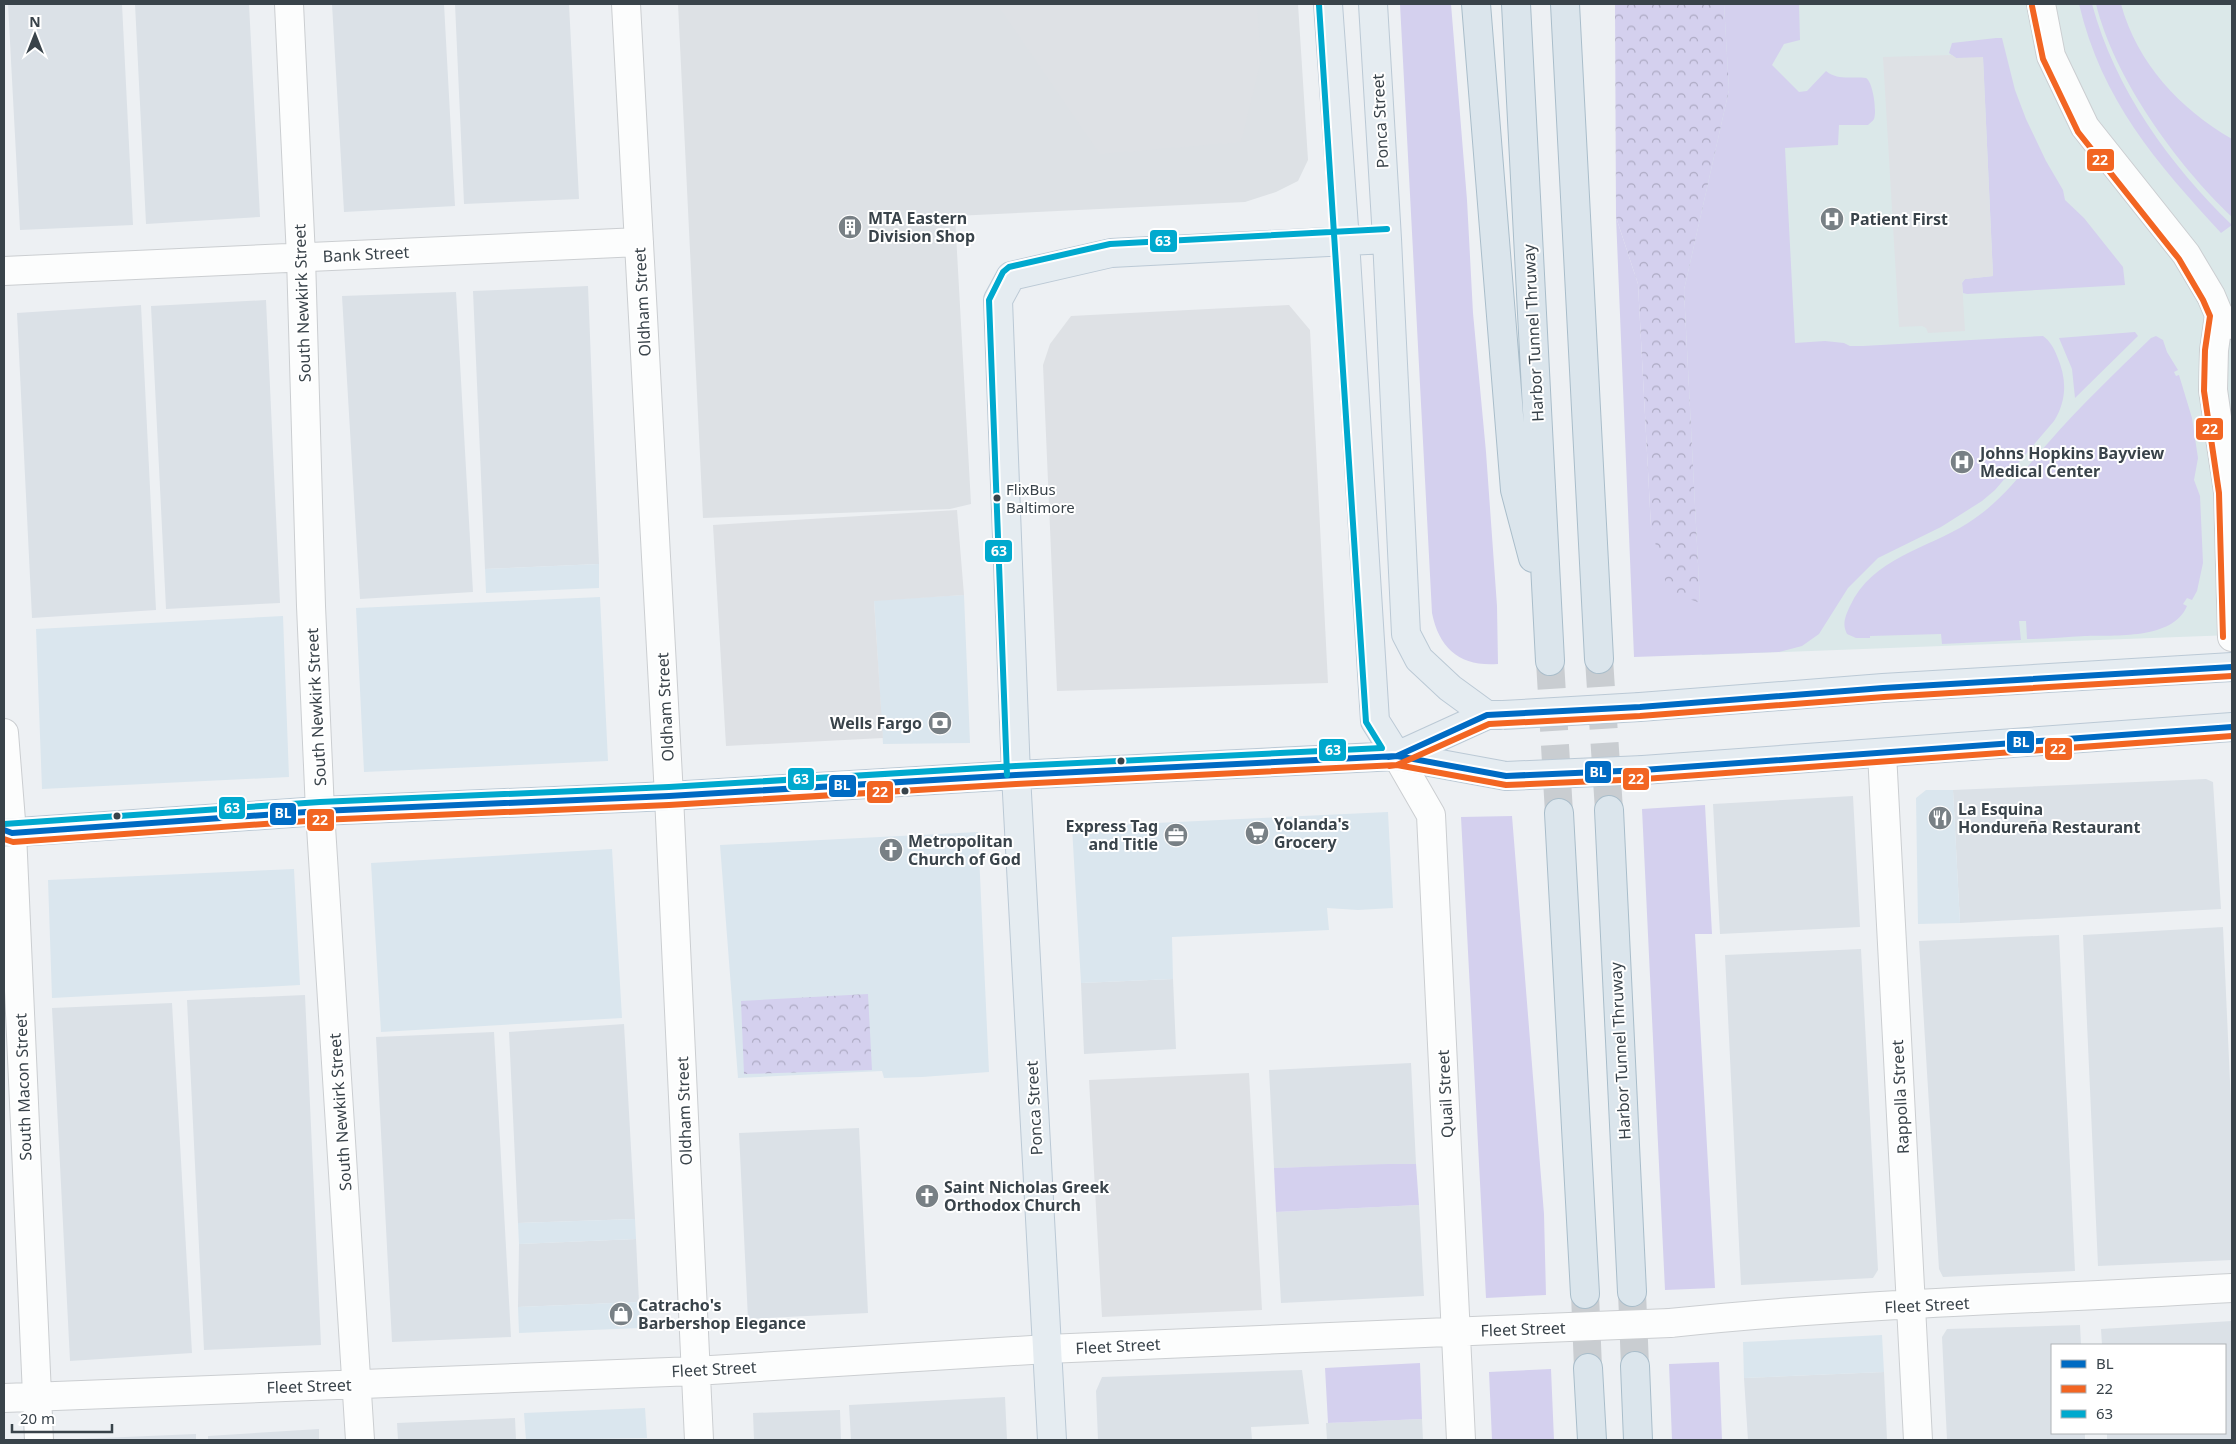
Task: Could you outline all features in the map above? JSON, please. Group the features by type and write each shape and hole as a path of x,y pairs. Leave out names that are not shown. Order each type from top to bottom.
{"highway":[{"path":"1476,4 1515,490 1548,616"},
{"name":"Harbor Tunnel Thruway","path":"1516,4 1550,662"},
{"path":"1565,4 1599,659"},
{"name":"Harbor Tunnel Thruway","path":"1609,810 1632,1292"},
{"path":"1559,813 1585,1294"},
{"path":"1635,1366 1638,1440"},
{"path":"1588,1368 1592,1440"}],"main road":[{"path":"1328,4 1375,722 1397,756"},
{"name":"Ponca Street","path":"1373,4 1387,239 1406,634 1420,659 1456,693 1495,715"},
{"name":"Ponca Street","path":"1052,1440 1016,775 998,300 1011,276 1111,253 1387,239"},
{"path":"1397,756 1495,715 1640,707 1892,687 2232,666"},
{"path":"6,832 320,811 669,796 1016,775 1397,756 1506,776 1643,770 2232,727"}],"street":[{"name":"South Newkirk Street","path":"289,4 301,258 311,606 320,811 360,1440"},
{"name":"Oldham Street","path":"626,4 669,796 699,1440"},
{"path":"2042,4 2051,56 2085,128 2186,254 2224,307 2214,350 2213,390 2228,492 2232,637"},
{"name":"Bank Street","path":"4,271 639,242"},
{"name":"South Macon Street","path":"4,733 6,832 39,1440"},
{"name":"Rappolla Street","path":"1882,753 1918,1440"},
{"name":"Quail Street","path":"1397,756 1431,815 1461,1440"},
{"name":"Fleet Street","path":"4,1398 695,1370 1047,1349 1456,1330 1670,1323 1727,1317 2232,1288"}],"shaded area":[{"path":"8,4 122,4 133,225 20,230"},
{"path":"135,4 249,4 260,217 146,224"},
{"path":"332,4 444,4 455,206 344,212"},
{"path":"455,4 569,4 579,199 464,204"},
{"path":"678,4 1298,4 1308,160 1298,181 1276,192 1245,202 955,216 971,504 950,509 703,518"},
{"path":"997,4 1257,4 1261,60 1241,142 1100,154"},
{"name":"Johns Hopkins Bayview Medical Center","path":"1724,4 2232,4 2232,635 1702,655 1684,290"},
{"path":"1952,55 1956,58 1983,57 1993,276 1965,279 1962,282 1965,331 1928,333 1926,328 1922,326 1899,327 1883,57"},
{"path":"588,286 599,564 485,569 473,291"},
{"path":"456,292 473,592 360,599 342,296"},
{"path":"266,300 280,603 166,609 151,306"},
{"path":"141,305 156,610 32,618 17,313"},
{"path":"1289,305 1310,330 1328,683 1057,691 1043,365 1050,344 1071,316"},
{"path":"957,510 964,595 874,601 883,738 726,746 713,525"},
{"path":"599,564 599,588 486,593 485,569"},
{"path":"964,595 970,743 883,744 874,600"},
{"path":"600,597 608,761 364,772 356,608"},
{"path":"283,616 289,777 42,789 36,629"},
{"path":"2206,779 2213,782 2221,909 1960,923 1953,790"},
{"path":"1926,790 1953,790 1960,923 1918,924 1916,798"},
{"path":"1853,796 1860,927 1720,934 1713,804"},
{"path":"1388,812 1393,908 1358,910 1327,908 1329,930 1172,937 1173,979 1081,983 1072,827"},
{"path":"978,832 989,1072 884,1078 882,1071 738,1078 720,845"},
{"path":"612,849 622,1018 381,1032 371,863"},
{"path":"294,869 300,985 52,998 48,880"},
{"path":"2223,927 2232,1126 2232,1260 2098,1266 2083,935"},
{"path":"2059,935 2075,1271 1943,1277 1939,1269 1919,941"},
{"path":"1861,949 1878,1270 1873,1278 1741,1285 1725,955"},
{"path":"1173,979 1176,1049 1084,1054 1081,983"},
{"path":"305,995 321,1345 204,1350 187,1000"},
{"path":"172,1003 192,1353 70,1361 52,1008"},
{"path":"624,1024 635,1219 518,1223 509,1032"},
{"path":"494,1032 511,1337 392,1342 376,1037"},
{"path":"1411,1063 1416,1164 1274,1168 1269,1070"},
{"path":"1249,1073 1262,1310 1102,1317 1089,1080"},
{"path":"859,1128 868,1313 748,1319 739,1133"},
{"path":"1419,1205 1424,1296 1281,1303 1276,1212"},
{"path":"635,1219 636,1239 519,1244 518,1223"},
{"path":"636,1239 639,1302 518,1307 519,1244"},
{"path":"639,1302 640,1328 519,1333 518,1307"},
{"path":"2232,1321 2232,1440 2107,1440 2107,1434 2226,1434 2226,1344 2102,1344 2101,1329"},
{"path":"2080,1325 2081,1344 2051,1344 2051,1434 2085,1434 2085,1440 1947,1440 1942,1337 1947,1329"},
{"path":"1882,1335 1884,1372 1744,1378 1743,1342"},
{"path":"1302,1370 1309,1424 1251,1427 1252,1440 1098,1440 1096,1391 1102,1377"},
{"path":"1884,1372 1887,1440 1748,1440 1744,1378"},
{"path":"1005,1397 1007,1440 851,1440 849,1405"},
{"path":"645,1408 647,1438 526,1440 524,1413"},
{"path":"840,1410 841,1440 754,1440 753,1413"},
{"path":"515,1418 516,1440 398,1440 397,1423"},
{"path":"1422,1419 1423,1440 1327,1440 1326,1423"},
{"path":"319,1429 319,1440 208,1440 208,1436"},
{"path":"196,1434 196,1440 77,1440 77,1439"}],"green space":[{"path":"1400,4 1451,4 1467,200 1473,313 1486,452 1497,606 1498,664 1473,662 1463,659 1454,653 1440,637 1432,613"},
{"path":"1615,4 1724,4 1729,90 1684,290 1700,603 1668,591 1651,527 1638,284 1616,217"},
{"path":"1724,4 1799,4 1800,40 1784,44 1772,65 1799,92 1807,91 1826,71 1840,77 1866,78 1871,85 1874,97 1874,120 1868,125 1839,125 1838,145 1785,148 1795,343 1825,341 1844,343 1850,346 1863,346 2043,336 2053,347 2063,373 2063,397 2054,421 1995,490 1982,501 1941,527 1878,558 1848,588 1819,634 1802,646 1779,652 1634,657 1616,217 1638,284 1651,527 1700,603 1684,290 1729,90"},
{"path":"2079,4 2092,4 2115,66 2147,124 2187,177 2232,225 2221,233 2175,181 2134,128 2102,71 2089,39"},
{"path":"2096,4 2121,4 2128,26 2149,65 2178,99 2195,114 2232,139 2232,217 2190,172 2150,119 2117,61"},
{"path":"2002,38 2015,90 2026,119 2046,161 2063,190 2065,200 2084,218 2123,267 2125,285 1963,293 1962,283 1965,279 1993,276 1983,58 1956,58 1949,53 1952,43"},
{"path":"2135,332 2138,336 2075,398 2072,369 2059,338"},
{"path":"2156,336 2163,340 2167,352 2178,370 2174,372 2176,376 2179,375 2192,418 2198,458 2194,480 2200,496 2203,563 2197,591 2192,600 2187,598 2183,604 2187,606 2180,617 2169,625 2156,630 2126,635 2027,639 2026,621 2019,621 2021,640 1942,644 1941,634 1856,638 1847,634 1844,624 1848,610 1860,590 1872,576 1902,556 1968,523 1992,505 2085,402 2151,338"},
{"path":"1705,805 1712,934 1695,934 1715,1288 1665,1290 1642,809"},
{"path":"1512,816 1544,1214 1546,1295 1486,1298 1461,817"},
{"path":"868,994 872,1070 744,1074 741,1001"},
{"path":"1416,1164 1419,1205 1276,1212 1274,1168"},
{"path":"1719,1362 1722,1440 1672,1440 1669,1364"},
{"path":"1420,1363 1422,1419 1328,1423 1325,1368"},
{"path":"1551,1369 1554,1440 1492,1440 1489,1372"}],"tunnel":[{"path":"1599,659 1609,810"},
{"path":"1550,661 1559,813"},
{"path":"1632,1292 1635,1366"},
{"path":"1585,1294 1588,1368"}],"transit line":[{"name":"63","path":"4,824 320,802 669,787 1016,766 1382,748 1366,722 1319,5"},
{"name":"22","path":"2032,6 2043,59 2078,132 2179,259 2210,316 2205,350 2204,391 2219,493 2223,637"},
{"name":"63","path":"1007,775 989,300 1003,272 1009,267 1110,244 1387,229"},
{"name":"BL","path":"4,830 12,833 320,811 669,796 1016,775 1397,756 1487,715 1640,707 1883,688 2232,667"},
{"name":"22","path":"4,839 13,842 320,820 669,805 1016,784 1397,765 1489,724 1640,716 1884,697 2232,676"},
{"name":"BL","path":"1388,757 1397,756 1506,776 1643,770 2232,727"},
{"name":"22","path":"1389,766 1397,765 1506,785 1644,779 2232,736"}],"place":[{"name":"Patient First","path":"1832,219"},
{"name":"MTA Eastern Division Shop","path":"850,227"},
{"name":"Johns Hopkins Bayview Medical Center","path":"1962,462"},
{"name":"FlixBus Baltimore","path":"997,498"},
{"name":"Wells Fargo","path":"940,723"},
{"name":"La Esquina Hondureña Restaurant","path":"1940,818"},
{"name":"Yolanda's Grocery","path":"1257,833"},
{"name":"Express Tag and Title","path":"1176,835"},
{"name":"Metropolitan Church of God","path":"891,850"},
{"name":"Saint Nicholas Greek Orthodox Church","path":"927,1196"},
{"name":"Catracho's Barbershop Elegance","path":"621,1314"}]}
